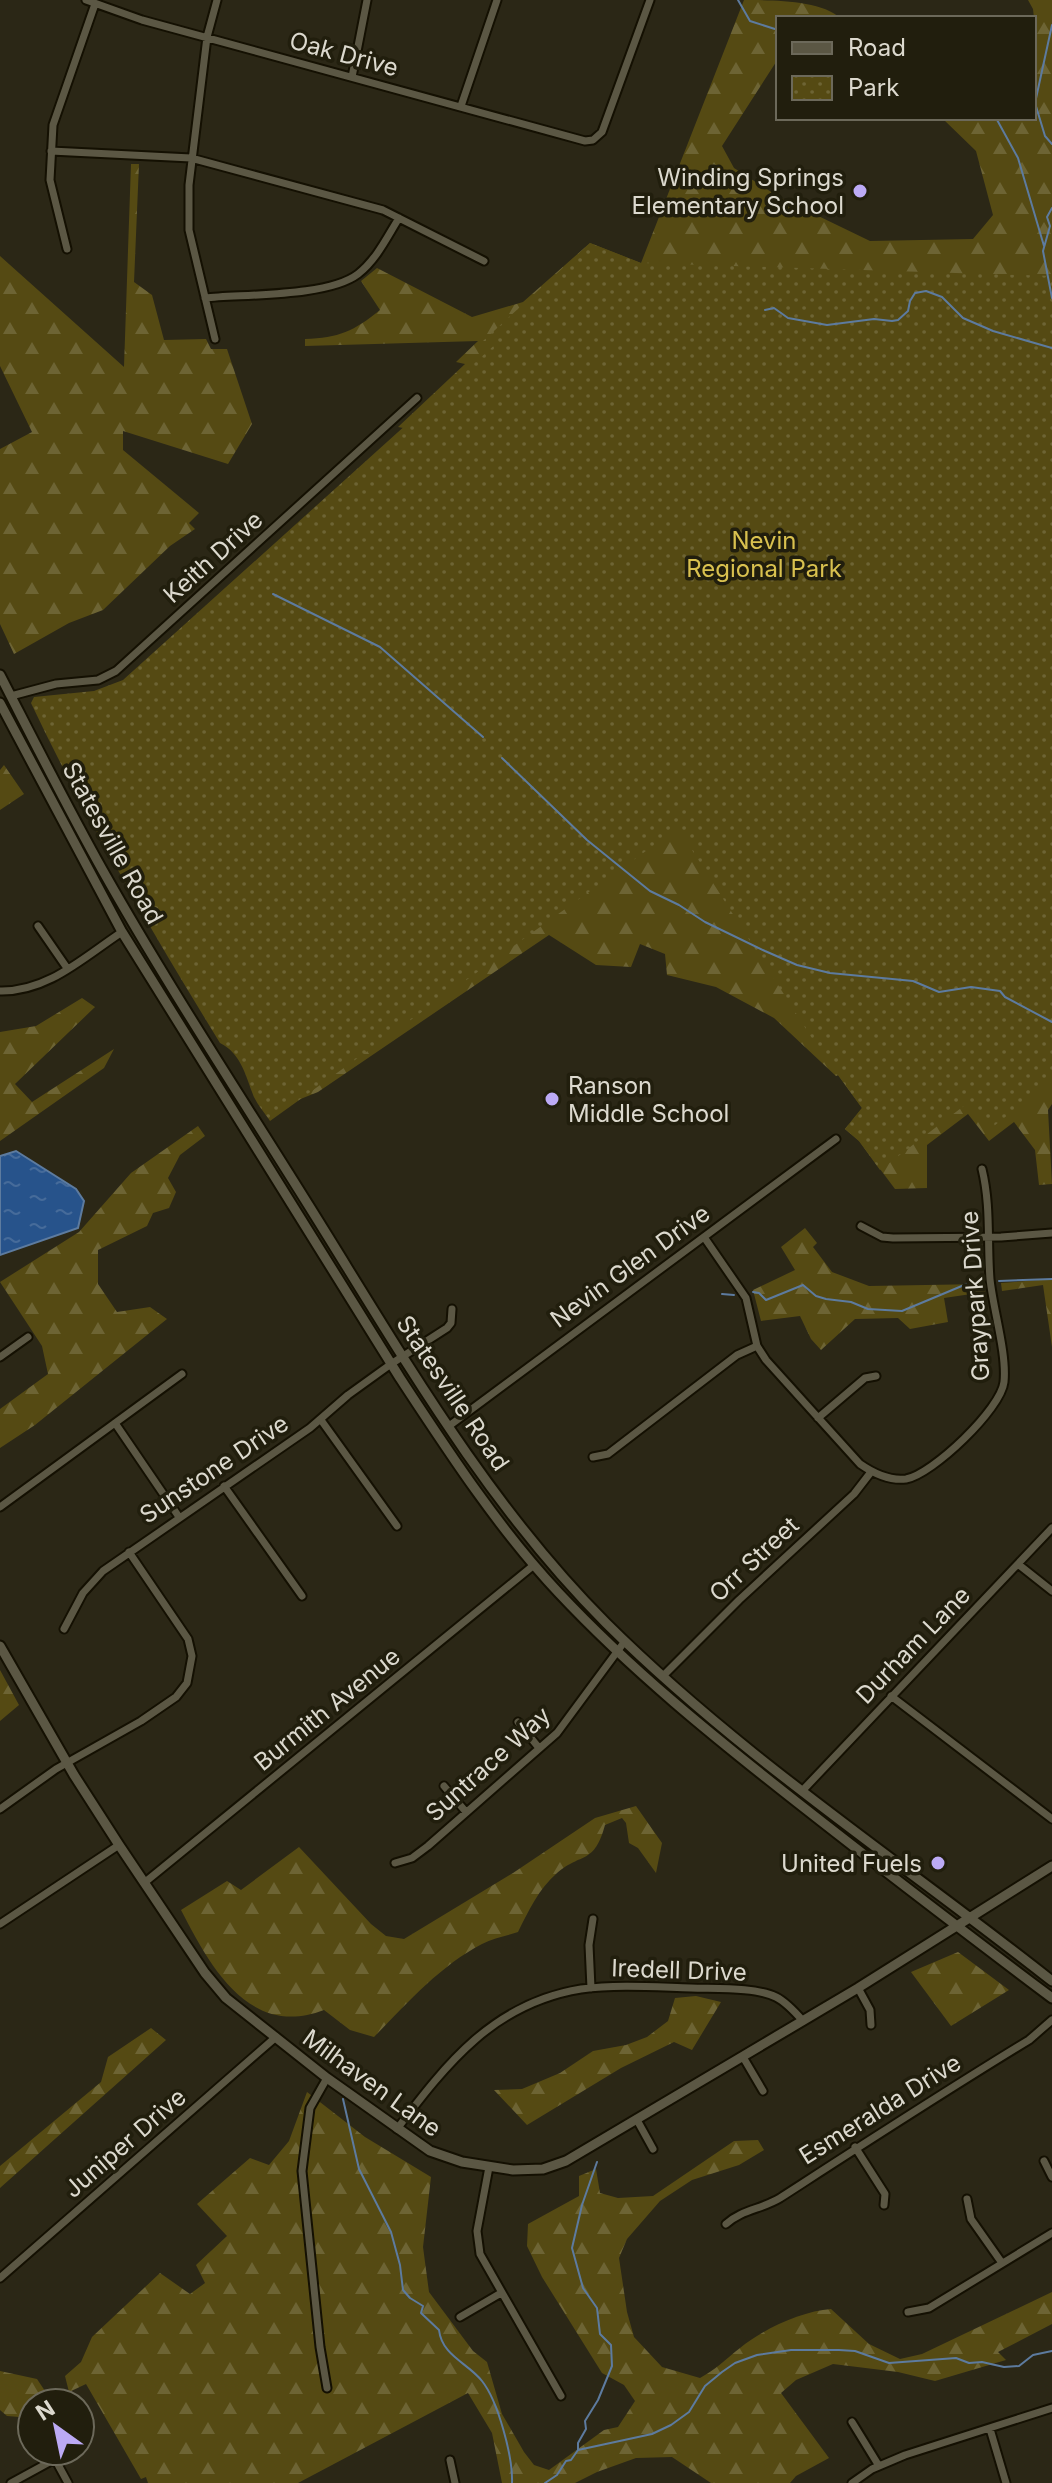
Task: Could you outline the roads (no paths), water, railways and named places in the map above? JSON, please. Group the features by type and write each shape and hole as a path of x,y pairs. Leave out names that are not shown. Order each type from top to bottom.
{"main road":[{"name":"Statesville Road","path":"0,675 78,825 139,932 403,1356 449,1426 536,1545 581,1597 663,1676 803,1790 1052,1981"},
{"name":"Statesville Road","path":"0,703 122,932 391,1364 437,1434 534,1565 617,1651 723,1744 1052,1998"},
{"name":"Milhaven Lane","path":"0,1646 67,1763 218,1991 327,2078 430,2151 446,2158 489,2167 537,2170 553,2167 858,1988 1052,1866"}],"street":[{"name":"Oak Drive","path":"86,0 142,20 572,139 593,140 602,132 650,0"},
{"path":"215,339 189,230 191,158 207,37 217,0"},
{"path":"352,77 367,0"},
{"path":"461,106 497,0"},
{"path":"67,249 50,180 51,151 56,109 95,4"},
{"path":"51,151 191,158 358,203 399,218 484,261"},
{"path":"205,298 313,289 345,281 371,262 399,218"},
{"name":"Keith Drive","path":"11,696 56,684 98,680 116,671 417,398"},
{"path":"38,926 67,968"},
{"path":"0,991 31,988 51,980 122,932"},
{"name":"Nevin Glen Drive","path":"449,1426 836,1139"},
{"name":"Graypark Drive","path":"871,1472 907,1479 923,1471 936,1463 978,1423 1000,1396 1004,1370 990,1276 988,1196 982,1169"},
{"path":"861,1226 882,1237 893,1238 1052,1233"},
{"path":"704,1237 746,1298 757,1346 766,1360 860,1464 871,1472"},
{"name":"Sunstone Drive","path":"64,1629 91,1583 129,1552 321,1420 348,1395 391,1364 447,1328 451,1323 452,1309"},
{"path":"0,1357 28,1337"},
{"path":"593,1457 608,1454 737,1355 757,1346"},
{"path":"0,1507 182,1374"},
{"path":"818,1418 865,1378 876,1376"},
{"path":"321,1420 397,1526"},
{"path":"115,1423 179,1517"},
{"name":"Orr Street","path":"663,1676 739,1600 854,1494 871,1472"},
{"path":"224,1486 302,1596"},
{"name":"Durham Lane","path":"803,1790 1052,1528"},
{"path":"0,1809 67,1763 124,1732 181,1692 190,1673 192,1656 188,1639 129,1552"},
{"path":"1018,1564 1052,1591"},
{"name":"Burmith Avenue","path":"144,1883 534,1565"},
{"name":"Suntrace Way","path":"395,1863 412,1858 562,1727 625,1641"},
{"path":"891,1696 1052,1819"},
{"path":"518,1722 539,1748"},
{"path":"444,1786 466,1812"},
{"path":"0,1924 119,1845"},
{"name":"Iredell Drive","path":"591,1988 589,1945 593,1919"},
{"name":"Iredell Drive","path":"397,2129 454,2057 487,2029 531,2005 569,1992 591,1988 688,1988 768,1994 781,1999 803,2021"},
{"path":"858,1988 870,2010 871,2025"},
{"name":"Esmeralda Drive","path":"726,2224 736,2214 775,2200 1029,2040 1052,2020"},
{"name":"Juniper Drive","path":"0,2278 276,2037"},
{"path":"743,2057 763,2091"},
{"path":"327,2078 310,2108 302,2171 327,2388"},
{"path":"637,2120 653,2149"},
{"path":"855,2147 885,2194 884,2205"},
{"path":"1044,2161 1052,2177"},
{"path":"489,2167 477,2237 484,2264 561,2396"},
{"path":"967,2199 971,2219 1002,2263"},
{"path":"908,2312 929,2308 1052,2233"},
{"path":"460,2317 501,2293"},
{"path":"852,2483 879,2466 905,2455 1052,2408"},
{"path":"852,2422 879,2466"},
{"path":"990,2429 1006,2483"},
{"path":"11,2483 55,2459 68,2483"},
{"path":"450,2460 455,2483"}],"water":[{"path":"16,1151 76,1189 84,1201 78,1228 0,1255 0,1156"}],"waterway":[{"path":"738,0 750,21 776,29"},
{"path":"1036,98 1052,25"},
{"path":"1036,106 1045,136 1052,144"},
{"path":"997,120 1018,158 1044,246"},
{"path":"1052,208 1047,217 1050,226 1043,251 1052,298"},
{"path":"765,310 774,308 788,318 827,325 874,319 892,321 908,311 915,293 926,291 942,297 963,318 993,331 1052,348"},
{"path":"273,594 380,647 483,737"},
{"path":"502,758 587,840 650,891 765,951 797,965 830,973 913,981 939,992 971,987 1000,991 1005,997 1052,1022"},
{"path":"999,1281 1052,1279"},
{"path":"753,1292 766,1300 803,1285 816,1296 826,1299 851,1302 868,1309 902,1311 969,1283 979,1283"},
{"path":"722,1294 734,1295"},
{"path":"343,2099 359,2169 391,2232 403,2290 423,2306 421,2313 439,2330 445,2346 488,2390 503,2430 512,2483"},
{"path":"545,2483 557,2475 578,2450 578,2443 586,2429 585,2421 598,2400 612,2366 611,2345 600,2334 597,2308 583,2288 572,2248 582,2205 597,2162"},
{"path":"578,2450 652,2434 671,2425 689,2412 705,2386 722,2372 735,2363 757,2355 791,2350 839,2350 855,2351 889,2363 956,2358 969,2363 982,2362 1004,2367 1019,2366 1033,2355 1052,2351"}],"place":[{"name":"Winding Springs Elementary School","path":"860,191"},
{"name":"Ranson Middle School","path":"552,1099"},
{"name":"United Fuels","path":"938,1863"}],"park label":[{"name":"Nevin Regional Park","path":"764,554"}]}
